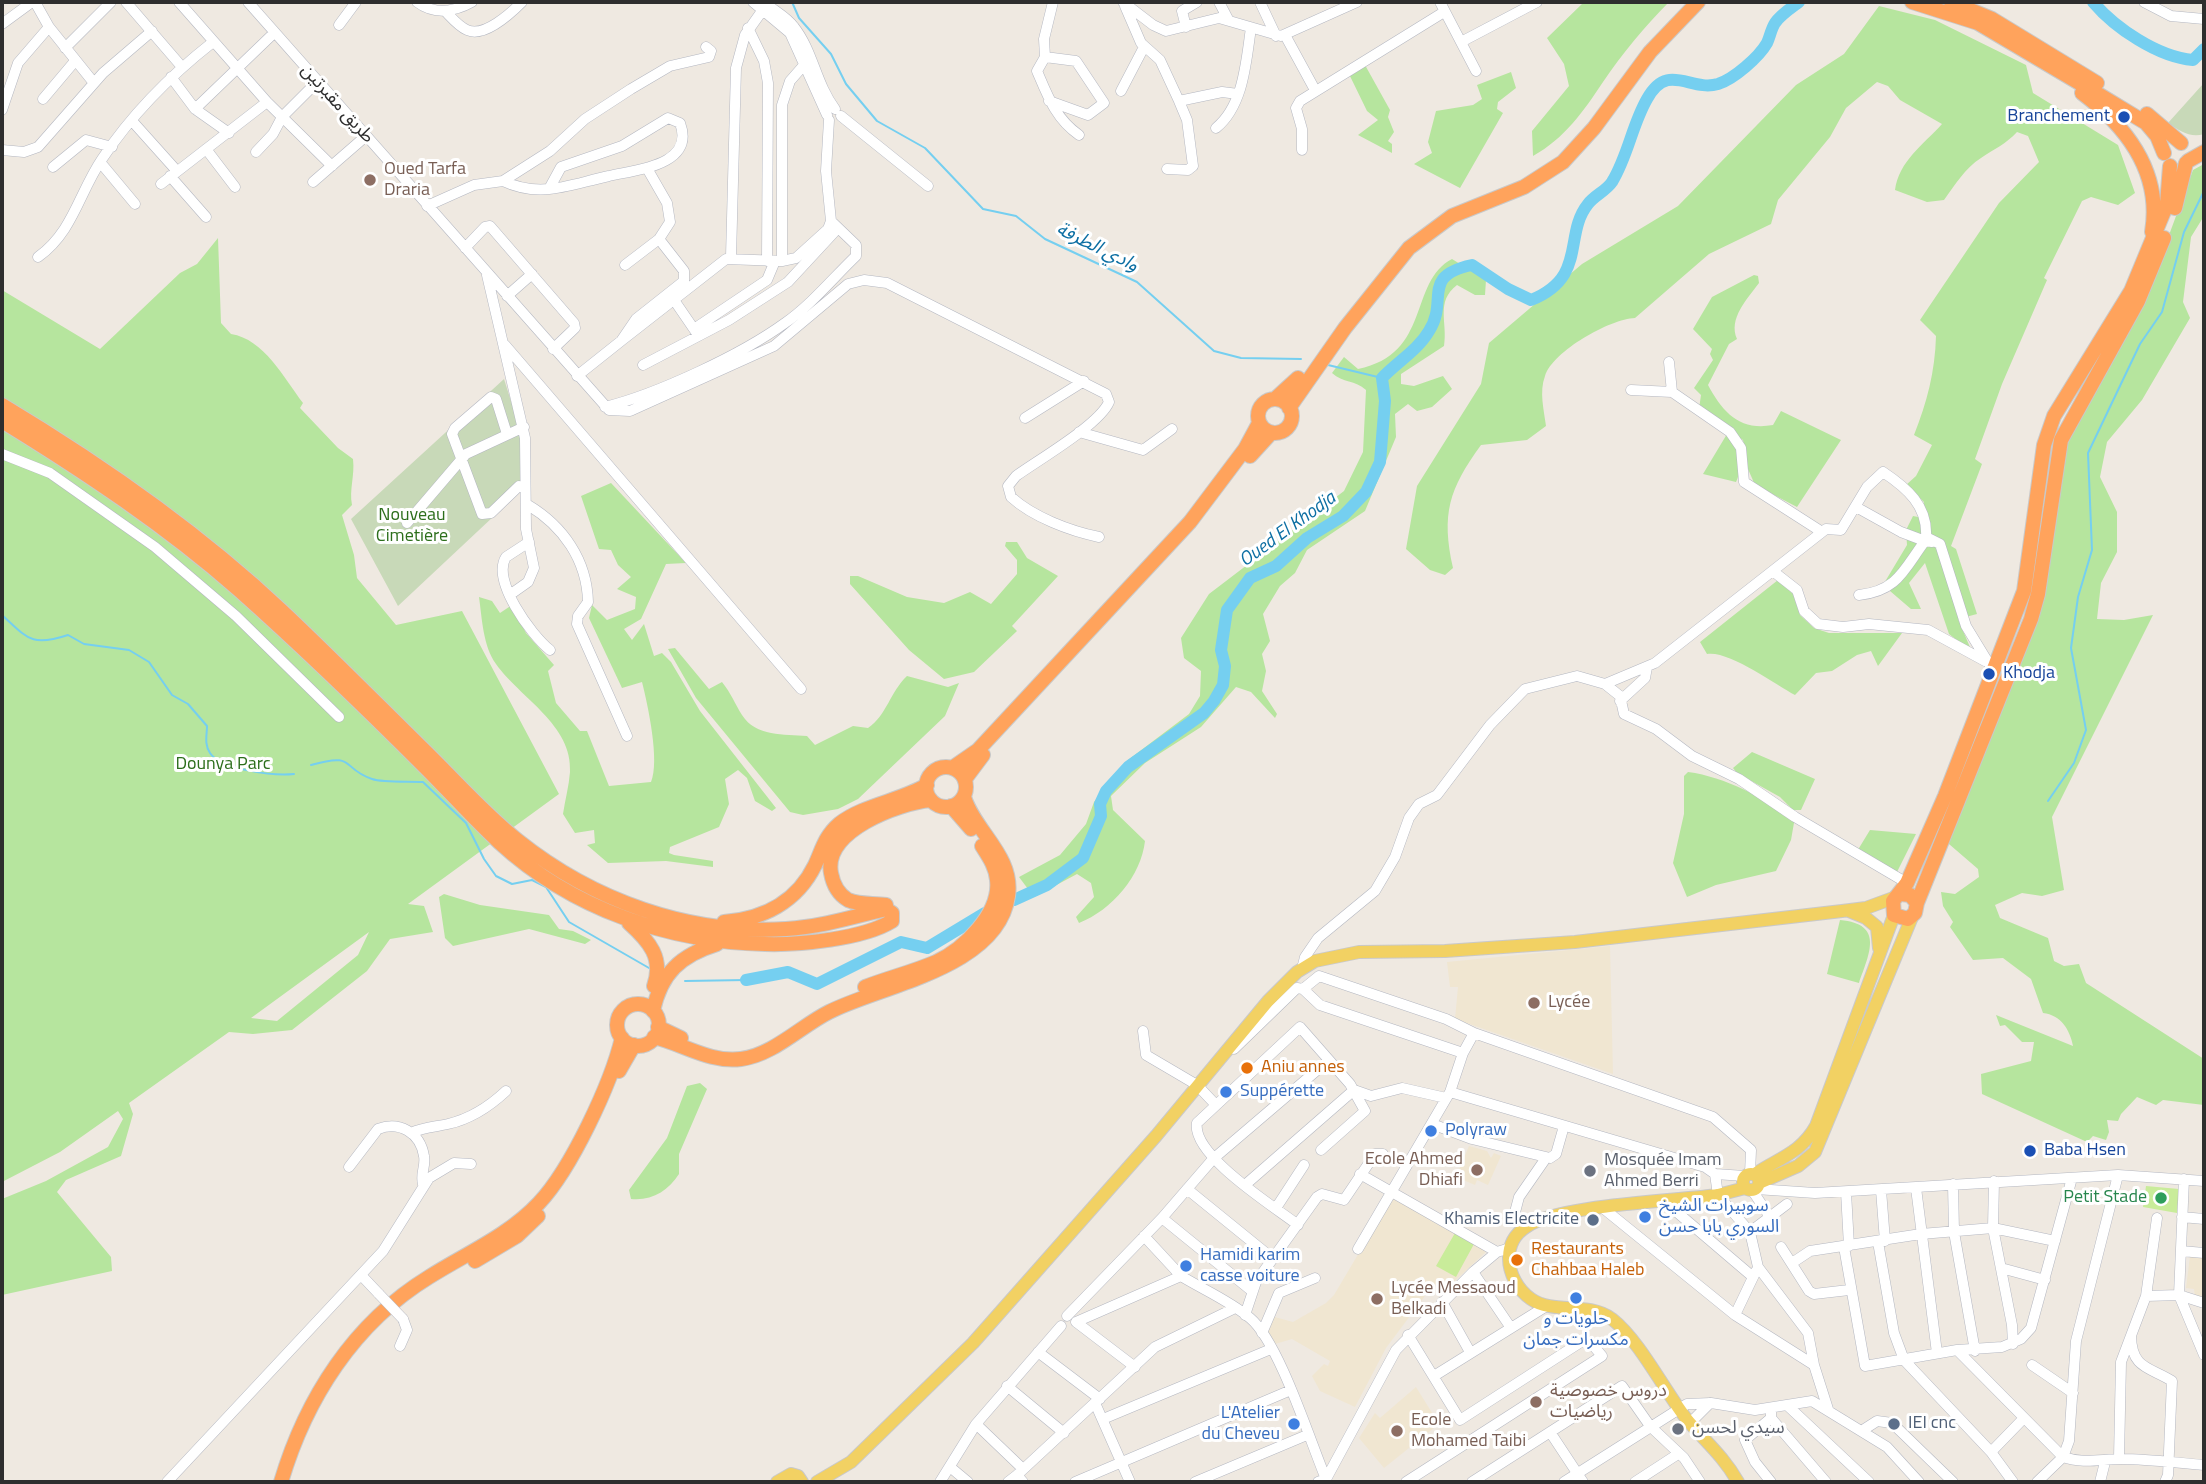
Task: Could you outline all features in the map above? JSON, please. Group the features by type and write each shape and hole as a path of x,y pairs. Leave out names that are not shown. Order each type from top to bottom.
{"highway":[{"path":"625,919 647,939 657,962 654,986 646,1008 656,1032 722,1059 754,1056 831,1011 923,978 964,955 999,918 1006,906 1009,884 1002,859 972,818 964,797 965,779 979,759 1164,564 1265,428 1262,406 1275,400 1299,378 1385,263 1408,238 1447,210 1520,179 1561,152 1584,127 1641,51 1686,2"},
{"path":"1265,428 1282,432 1288,426 1291,419 1289,408 1345,328 1409,248 1452,216 1524,187 1563,162 1594,128 1650,52 1698,2"},
{"path":"1912,2 1968,18 2146,123 2157,136 2167,159 2179,167 2185,153 2204,144"},
{"path":"1951,2 1992,19 2095,81 2155,120 2185,153"},
{"path":"2045,64 2114,120 2142,159 2154,201 2147,255"},
{"path":"2185,153 2179,195 2143,292 2061,440 2032,620 1914,910 1903,920 1898,900 1968,742 1991,668 2024,591 2044,445 2054,416 2120,312 2147,255 2167,204 2167,159 2172,143 2185,153 2204,152"},
{"path":"1275,400 1289,408"},
{"path":"2,405 126,485 243,576 503,828 534,853 607,895 695,924 738,930 789,929 888,909"},
{"path":"2,421 140,511 229,582 516,855 586,901 625,919 721,942 776,944 825,939 890,923 893,916 884,905 859,903 842,896 831,875 833,852 842,837 856,828 913,803 931,800"},
{"path":"695,924 751,918 780,906 807,878 825,840 836,826 927,785 936,770 952,768 978,750 1153,564 1265,428"},
{"path":"952,768 965,779"},
{"path":"927,785 931,800 940,806 951,806 964,797"},
{"path":"656,1032 719,1051 748,1050 842,997 936,962 953,951 988,914 998,884 989,857 967,823 951,806"},
{"path":"1898,900 1910,895 1914,910"},
{"path":"646,1008 672,967 694,951 721,942"},
{"path":"646,1008 626,1008 619,1015 617,1029 628,1042 645,1044 656,1032"},
{"path":"281,1482 319,1393 358,1334 416,1285 513,1226 549,1191 583,1132 614,1063 628,1042"},
{"path":"290,1482 326,1399 362,1342 412,1296 517,1236 560,1188 589,1139 628,1042"}],"main road":[{"path":"1751,1182 1789,1157 1812,1134 1876,970 1898,900"},
{"path":"781,1481 791,1474 800,1479 822,1480 851,1462 973,1343 1156,1136 1267,1002 1302,969 1315,961 1359,951 1445,951 1575,942 1848,911 1898,900"},
{"path":"1738,1482 1715,1447 1690,1423 1621,1327 1610,1318 1589,1309 1548,1305 1530,1298 1520,1288 1511,1272 1503,1250 1538,1220 1603,1208 1718,1195 1798,1166 1815,1152 1914,910"},
{"path":"1848,911 1866,918 1877,927 1881,940 1876,970"}],"street":[{"path":"2,24 33,2 49,27 94,83"},
{"path":"65,48 111,2"},
{"path":"126,2 182,67"},
{"path":"179,2 267,102 332,166"},
{"name":"طريق مقبرتين","path":"248,2 604,407"},
{"path":"339,25 356,2"},
{"path":"417,2 432,10 444,11 472,2"},
{"path":"444,11 467,30 477,31 491,26 522,2"},
{"path":"604,407 638,399 741,349 786,322 856,256 856,245 835,225 826,171 833,115 825,94 797,32 786,18 753,2"},
{"path":"1053,2 1044,39 1045,57 1037,71 1062,124 1079,135"},
{"path":"1186,27 1181,12 1196,2"},
{"path":"1219,2 1228,19"},
{"path":"1260,2 1315,90"},
{"path":"1125,3 1159,29 1186,27 1213,18 1228,19 1280,36 1340,6 1357,2"},
{"path":"1461,42 1537,2"},
{"path":"2144,2 2171,16 2204,19"},
{"path":"1125,3 1144,47 1160,60 1186,120 1192,166 1188,170 1167,169"},
{"path":"732,257 736,68 748,28 763,6"},
{"path":"763,6 787,29 833,115 929,186"},
{"path":"1302,150 1297,104 1442,7 1476,71"},
{"path":"2,110 18,63 49,27"},
{"path":"748,28 764,61 768,83 774,261"},
{"path":"1216,128 1231,110 1243,82 1251,28"},
{"path":"2,150 24,152 38,147 94,83 152,31"},
{"path":"195,109 274,33"},
{"path":"38,257 58,242 100,162 112,147 171,76 213,41"},
{"path":"428,206 474,185 503,181 550,151 584,119 631,89 670,66 709,57 711,51 706,47"},
{"path":"1121,92 1144,47"},
{"path":"1045,57 1076,61 1104,103 1088,115 1049,101"},
{"path":"43,99 75,61"},
{"path":"643,365 696,332 767,280 774,261 782,105 790,81 804,65"},
{"path":"171,76 195,109 229,133"},
{"path":"256,152 273,134 282,117 317,82"},
{"path":"1179,101 1222,92 1238,94"},
{"path":"162,184 267,102"},
{"path":"503,181 522,188 549,189 568,188 608,176 648,170 669,159 677,149 682,138 677,120 668,118 622,146 561,167 549,189"},
{"path":"133,122 206,216"},
{"path":"313,182 366,136"},
{"path":"53,167 86,140 112,147"},
{"path":"206,149 235,187"},
{"path":"100,162 135,204"},
{"path":"625,265 659,239 668,228 670,211 648,170"},
{"path":"576,376 732,257 774,261 796,258 835,225"},
{"path":"696,332 729,320 788,282 835,225"},
{"path":"466,248 485,228 491,226 574,323 575,328 553,349"},
{"path":"621,341 636,319 684,281 684,271 659,239"},
{"path":"486,271 524,427 529,542 534,573 528,582 511,594"},
{"path":"507,296 532,274"},
{"path":"604,407 614,412 630,411 774,346 841,288 864,280 895,286 1106,394 1109,402 1079,432 1016,477 1010,482 1008,491 1016,502 1036,513 1081,534 1099,537"},
{"path":"674,300 696,332"},
{"path":"505,345 801,690"},
{"path":"1669,362 1672,392"},
{"path":"1025,418 1084,381"},
{"path":"1631,390 1672,392 1737,439 1743,454 1744,482 1822,532"},
{"path":"507,434 496,400 489,398 453,432 479,510 484,515 491,513 519,486"},
{"path":"407,523 461,459 524,427"},
{"path":"1079,432 1143,450 1172,429"},
{"path":"2,454 50,473 155,547 236,616 339,717"},
{"path":"1605,684 1647,667 1774,572 1826,529 1841,530 1874,477 1883,472 1919,500 1927,523 1926,537 1940,544 1966,626 1991,668"},
{"path":"528,505 553,523 579,561 588,602 577,622 627,736"},
{"path":"1856,507 1901,532 1940,544"},
{"path":"1860,595 1884,592 1894,584 1925,541"},
{"path":"529,542 502,562 502,573 530,631 550,650"},
{"path":"1774,572 1797,590 1804,611 1818,624 1843,627 1869,624 1928,630 1991,668"},
{"path":"1620,701 1645,678 1647,667"},
{"path":"1302,969 1305,957 1318,938 1375,891 1395,857 1409,818 1419,804 1437,795 1467,752 1516,698 1537,684 1568,677 1577,676 1605,684 1619,696 1621,712 1656,729 1692,756 1739,779 1795,817 1898,900"},
{"path":"1303,989 1319,976 1446,1019 1474,1033 1713,1117 1751,1150 1751,1182 1770,1217"},
{"path":"1197,1085 1297,988 1303,989 1320,1005 1463,1053"},
{"path":"1298,1225 1213,1159 1196,1129 1200,1119 1215,1104 1300,1027 1354,1090 1365,1111 1321,1150"},
{"path":"1143,1031 1146,1055 1197,1085 1215,1104"},
{"path":"1359,1249 1448,1095 1463,1053 1474,1033"},
{"path":"940,1482 975,1424 1007,1386 1061,1326 1070,1330 1073,1321 1144,1236 1213,1159 1329,1060"},
{"path":"1354,1090 1371,1096 1402,1088 1448,1095 1705,1167 1715,1174 1815,1193 2118,1175 2204,1181"},
{"path":"1245,1185 1354,1090"},
{"path":"411,1133 429,1125 458,1121 490,1105 506,1091"},
{"path":"1432,1124 1472,1139 1546,1158"},
{"path":"349,1167 377,1129 400,1126 411,1133 425,1158 423,1184"},
{"path":"1514,1216 1519,1197 1546,1158 1556,1154 1564,1126"},
{"path":"1245,1315 1252,1290 1317,1197 1322,1194 1344,1200 1375,1154 1383,1154"},
{"path":"167,1482 361,1275 391,1240 423,1184 447,1166 471,1164"},
{"path":"1276,1208 1304,1165"},
{"path":"1323,1481 1385,1369 1408,1335 1473,1272 1503,1250 1360,1174"},
{"path":"1715,1174 1718,1195 1750,1232 1755,1272 1735,1315"},
{"path":"2037,1482 2063,1457 2073,1418 2081,1318 2118,1175"},
{"path":"1846,1192 1849,1290 1865,1366 1957,1350 1975,1351 2013,1344 2031,1328 2072,1178"},
{"path":"2184,1179 2179,1295 2204,1355"},
{"path":"1994,1181 1993,1228 2013,1344"},
{"path":"1953,1184 1954,1232 1975,1351"},
{"path":"1916,1188 1937,1353"},
{"path":"1187,1189 1272,1258"},
{"path":"1881,1190 1881,1242 1894,1333 1904,1360 1991,1452 2013,1482"},
{"path":"1665,1202 1755,1272 1808,1333 1814,1365 1828,1409"},
{"path":"1750,1232 1787,1204"},
{"path":"1603,1208 1735,1315 1814,1365"},
{"path":"2182,1217 2204,1219"},
{"path":"1162,1218 1252,1290"},
{"path":"2119,1458 2121,1362 2146,1296 2157,1218"},
{"path":"1792,1264 1810,1251 1921,1234 1993,1228 2055,1241"},
{"path":"1144,1236 1181,1276 1236,1308 1262,1333 1291,1390 1323,1481"},
{"path":"1781,1247 1814,1294 1849,1290"},
{"path":"2181,1251 2204,1254"},
{"path":"2001,1268 2045,1280"},
{"path":"1473,1272 1511,1328"},
{"path":"361,1275 403,1319 407,1330 400,1346"},
{"path":"1073,1321 1181,1276"},
{"path":"1262,1333 1279,1293 1315,1278"},
{"path":"2146,1296 2179,1295 2204,1303"},
{"path":"1442,1302 1470,1352"},
{"path":"1434,1376 1548,1305"},
{"path":"1008,1482 1021,1475 1163,1341 1236,1308"},
{"path":"1073,1321 1082,1325 1135,1367"},
{"path":"2131,1334 2137,1361 2145,1369 2172,1381 2165,1482"},
{"path":"1406,1482 1602,1356 1592,1343 1584,1340 1460,1420 1408,1335"},
{"path":"1103,1419 1271,1349"},
{"path":"1957,1350 2063,1457 2105,1462 2119,1458 2204,1465"},
{"path":"1038,1352 1098,1401 1129,1482"},
{"path":"2032,1366 2073,1393"},
{"path":"1007,1386 1063,1433"},
{"path":"1472,1482 1622,1386 1650,1426 1678,1454 1700,1482"},
{"path":"1075,1482 1291,1390"},
{"path":"1771,1482 1755,1462 1745,1440 1771,1414 1788,1406 1812,1401 1863,1430 1886,1447 1919,1482"},
{"path":"1564,1482 1580,1478 1678,1407 1699,1402 1771,1414 1826,1482"},
{"path":"1690,1423 1711,1403"},
{"path":"1788,1406 1869,1482"},
{"path":"1991,1452 2024,1418"},
{"path":"1863,1430 1877,1421 1892,1423 1953,1482"},
{"path":"975,1424 1021,1475"},
{"path":"1549,1432 1580,1478"},
{"path":"1195,1482 1307,1435"},
{"path":"1635,1482 1678,1454"},
{"path":"2100,1482 2105,1462"},
{"path":"950,1467 968,1482"}],"shaded area":[{"name":"Lycée","path":"1610,946 1613,1074 1455,1019 1458,987 1450,987 1447,962"},
{"name":"Ecole Ahmed Dhiafi","path":"1469,1146 1487,1151 1491,1158 1494,1153 1501,1156 1488,1185 1477,1180 1475,1185 1456,1177"},
{"name":"Lycée Messaoud Belkadi","path":"1392,1197 1489,1249 1445,1290 1434,1284 1386,1348 1355,1407 1320,1391 1312,1376 1324,1364 1328,1366 1330,1361 1292,1339 1275,1344 1266,1330 1271,1316 1293,1322 1326,1303 1334,1295"},
{"path":"2190,1256 2204,1257 2204,1299 2195,1298 2194,1289 2186,1288"},
{"name":"Ecole Mohamed Taibi","path":"1416,1387 1439,1424 1384,1468 1359,1438 1375,1413 1380,1418"}],"green space":[{"path":"1584,2 1669,2 1626,51 1573,124 1533,156 1532,131 1569,86 1564,64 1547,38"},
{"path":"1879,6 1935,20 2026,65 2033,93 2118,145 2135,193 2118,205 2091,197 2082,201 2044,278 2047,280 2002,384 1975,459 1982,464 1951,546 1956,549 1977,614 1958,619 1972,652 1949,634 1925,563 1909,583 1921,609 1911,609 1883,585 1907,545 1906,530 1913,516 1918,517 1924,502 1906,485 1916,476 1932,445 1914,435 1929,387 1936,336 1920,320 1999,203 2039,162 2028,136 2017,132 1970,167 1944,200 1927,202 1895,190 1901,170 1942,124 1900,100 1888,86 1877,82 1846,108 1830,137 1778,200 1771,224 1709,254 1635,318 1598,330 1570,347 1550,366 1542,388 1546,426 1527,440 1481,445 1461,475 1450,503 1448,532 1453,568 1445,575 1430,570 1406,549 1417,486 1481,384 1489,343 1582,264 1678,206 1796,85 1844,54"},
{"path":"1365,65 1390,110 1388,117 1394,132 1388,141 1392,144 1392,153 1358,135 1378,120 1367,111 1349,74"},
{"path":"1511,72 1516,88 1498,102 1497,109 1503,113 1460,188 1414,164 1432,153 1428,142 1436,111 1473,105 1482,99 1477,85"},
{"path":"2203,84 2204,134 2190,134 2168,123"},
{"path":"2204,164 2204,216 2191,237 2183,302 2190,318 2142,400 2107,442 2100,477 2117,512 2117,552 2101,583 2097,619 2124,620 2153,615 2052,817 2064,890 2042,896 2022,893 1995,905 2000,918 2048,938 2054,961 2064,966 2079,964 2086,983 2204,1059 2204,1105 2163,1100 2156,1105 2137,1097 2118,1121 2107,1120 2109,1132 2106,1140 2093,1136 2087,1142 1982,1094 1981,1074 2031,1061 2034,1042 2022,1042 2005,1025 2000,1026 1996,1015 2073,1046 2064,1024 2043,1013 2031,979 2003,958 1973,960 1950,927 1953,922 1943,906 1941,892 1955,894 1979,877 1978,869 1942,838 2031,620 2063,441 2141,311 2193,170"},
{"name":"Dounya Parc","path":"218,238 221,323 231,334 243,337 263,351 303,403 300,408 338,448 353,459 352,505 342,515 354,555 357,578 396,625 462,611 559,794 408,904 424,906 433,932 390,939 367,971 292,1030 253,1034 229,1032 129,1103 133,1114 121,1156 66,1180 57,1192 111,1257 112,1271 2,1295 2,1199 46,1181 108,1147 123,1119 118,1111 60,1152 2,1182 2,290 100,349 180,273 197,264","holes":["369,932 358,955 277,1021 251,1018"]},
{"path":"1452,259 1486,280 1485,295 1475,295 1457,285 1450,292 1444,305 1444,346 1401,374 1401,384 1414,386 1443,376 1452,389 1432,407 1417,411 1408,404 1395,414 1396,437 1365,511 1307,550 1295,573 1280,586 1263,614 1270,641 1262,654 1266,671 1262,691 1277,714 1275,718 1251,692 1236,687 1201,727 1145,763 1111,796 1113,810 1145,841 1138,867 1131,879 1103,910 1079,923 1076,917 1094,897 1091,883 1077,874 1034,897 1019,877 1060,855 1086,824 1094,802 1128,760 1189,714 1200,696 1201,671 1184,658 1181,638 1209,594 1344,491 1363,452 1366,390 1332,373 1344,357 1358,369 1381,361 1398,349 1409,334 1429,284 1438,270"},
{"path":"1754,275 1758,276 1759,283 1744,302 1737,317 1737,339 1729,344 1708,385 1726,412 1742,422 1761,426 1773,425 1781,411 1841,440 1797,507 1755,485 1748,469 1743,440 1699,409 1701,395 1694,388 1713,360 1710,354 1712,349 1693,329 1712,297"},
{"name":"Nouveau Cimetière","path":"504,379 522,436 526,486 398,606 351,519"},
{"path":"1727,434 1738,457 1736,482 1703,474"},
{"path":"611,483 686,563 666,564 641,619 624,629 632,640 644,624 654,656 662,653 671,662 700,711 776,808 772,811 755,801 747,778 738,770 725,779 729,804 719,827 670,847 669,853 713,861 713,867 666,861 608,863 587,845 595,843 594,830 575,833 563,814 570,772 569,755 563,740 543,713 496,664 486,640 479,597 492,601 500,613 512,605 526,633 554,665 548,671 556,703 580,731 587,731 609,786 651,782 654,747 642,682 622,688 589,618 592,605 607,620 635,609 636,597 617,589 631,577 618,565 611,550 599,549 581,496"},
{"path":"1006,542 1017,542 1027,558 1058,576 1012,626 1017,631 974,672 944,679 909,650 850,584 850,576 858,576 907,597 944,603 970,592 991,604 1017,574 1017,560 1005,546"},
{"path":"1778,580 1793,594 1800,615 1814,628 1829,633 1902,633 1878,666 1871,651 1857,655 1832,671 1816,673 1795,695 1739,662 1716,654 1707,654 1700,642"},
{"path":"675,648 709,689 722,682 742,715 755,727 771,733 807,736 815,745 853,726 868,728 880,717 907,676 948,687 959,683 945,716 858,799 838,809 803,815 790,812 696,698 668,649"},
{"path":"1752,752 1815,779 1801,810 1793,810 1780,797 1737,773 1733,768"},
{"path":"1688,772 1730,783 1795,817 1791,840 1776,871 1716,885 1687,897 1673,863 1684,814 1684,776"},
{"path":"1870,830 1916,834 1895,876 1856,853"},
{"path":"444,894 480,905 549,915 559,929 573,931 591,940 585,944 529,929 453,946 445,938 439,897"},
{"path":"1840,920 1863,927 1868,934 1869,951 1859,983 1827,974"},
{"path":"700,1083 707,1089 679,1154 679,1174 659,1194 631,1199 629,1190 667,1138 687,1086"},
{"name":"Petit Stade","path":"2146,1186 2179,1189 2177,1213 2143,1207"},
{"path":"1455,1233 1474,1244 1456,1277 1436,1266"}],"waterway":[{"name":"وادي الطرفة","path":"792,2 799,18 831,54 846,84 877,121 925,148 983,209 1016,216 1045,239 1137,282 1214,351 1241,358 1301,359"},
{"name":"Oued El Khodja","path":"1014,900 1047,885 1083,858 1101,816 1100,804 1106,791 1128,767 1204,713 1214,701 1223,685 1225,666 1221,650 1227,610 1250,578 1276,566 1307,538 1343,516 1366,492 1380,462 1385,401 1382,378 1413,350 1429,331 1437,309 1438,290 1446,276 1472,265 1508,289 1531,300 1549,291 1567,268 1581,216 1588,204 1612,182 1642,109 1655,88 1671,80 1708,85 1718,84 1731,77 1758,55 1767,43 1777,20 1799,2"},
{"name":"Oued El Khodja","path":"2093,2 2125,31 2166,53 2193,60 2204,49"},
{"path":"2048,801 2074,763 2086,730 2071,648 2078,597 2092,550 2088,453 2140,344 2162,312 2184,232 2204,191"},
{"name":"وادي الطرفة","path":"1328,365 1382,378"},
{"path":"2,615 25,635 38,640 68,635 84,644 129,650 149,662 172,695 188,704 207,726 207,746 216,759 249,771 294,774"},
{"path":"311,765 342,761 372,779 423,782 466,823 496,876 512,884 532,880 546,887 569,922 649,968"},
{"name":"Oued El Khodja","path":"746,980 788,972 817,984 901,942 927,948 985,913"},
{"path":"685,981 746,980"}],"place":[{"name":"Branchement","path":"2124,117"},
{"name":"Oued Tarfa Draria","path":"370,180"},
{"name":"Khodja","path":"1989,674"},
{"name":"Lycée","path":"1534,1003"},
{"name":"Aniu annes","path":"1247,1068"},
{"name":"Suppérette","path":"1226,1092"},
{"name":"Polyraw","path":"1431,1131"},
{"name":"Baba Hsen","path":"2030,1151"},
{"name":"Ecole Ahmed Dhiafi","path":"1477,1170"},
{"name":"Mosquée Imam Ahmed Berri","path":"1590,1171"},
{"name":"Petit Stade","path":"2161,1198"},
{"name":"سوبيرات الشيخ السوري بابا حسن","path":"1645,1217"},
{"name":"Khamis Electricite","path":"1593,1220"},
{"name":"Restaurants Chahbaa Haleb","path":"1517,1260"},
{"name":"Hamidi karim casse voiture","path":"1186,1266"},
{"name":"حلويات و مكسرات جمان","path":"1576,1298"},
{"name":"Lycée Messaoud Belkadi","path":"1377,1299"},
{"name":"دروس خصوصية رياضيات","path":"1536,1402"},
{"name":"L'Atelier du Cheveu","path":"1294,1424"},
{"name":"IEI cnc","path":"1894,1424"},
{"name":"سيدي لحسن","path":"1678,1429"},
{"name":"Ecole Mohamed Taibi","path":"1397,1431"}]}
